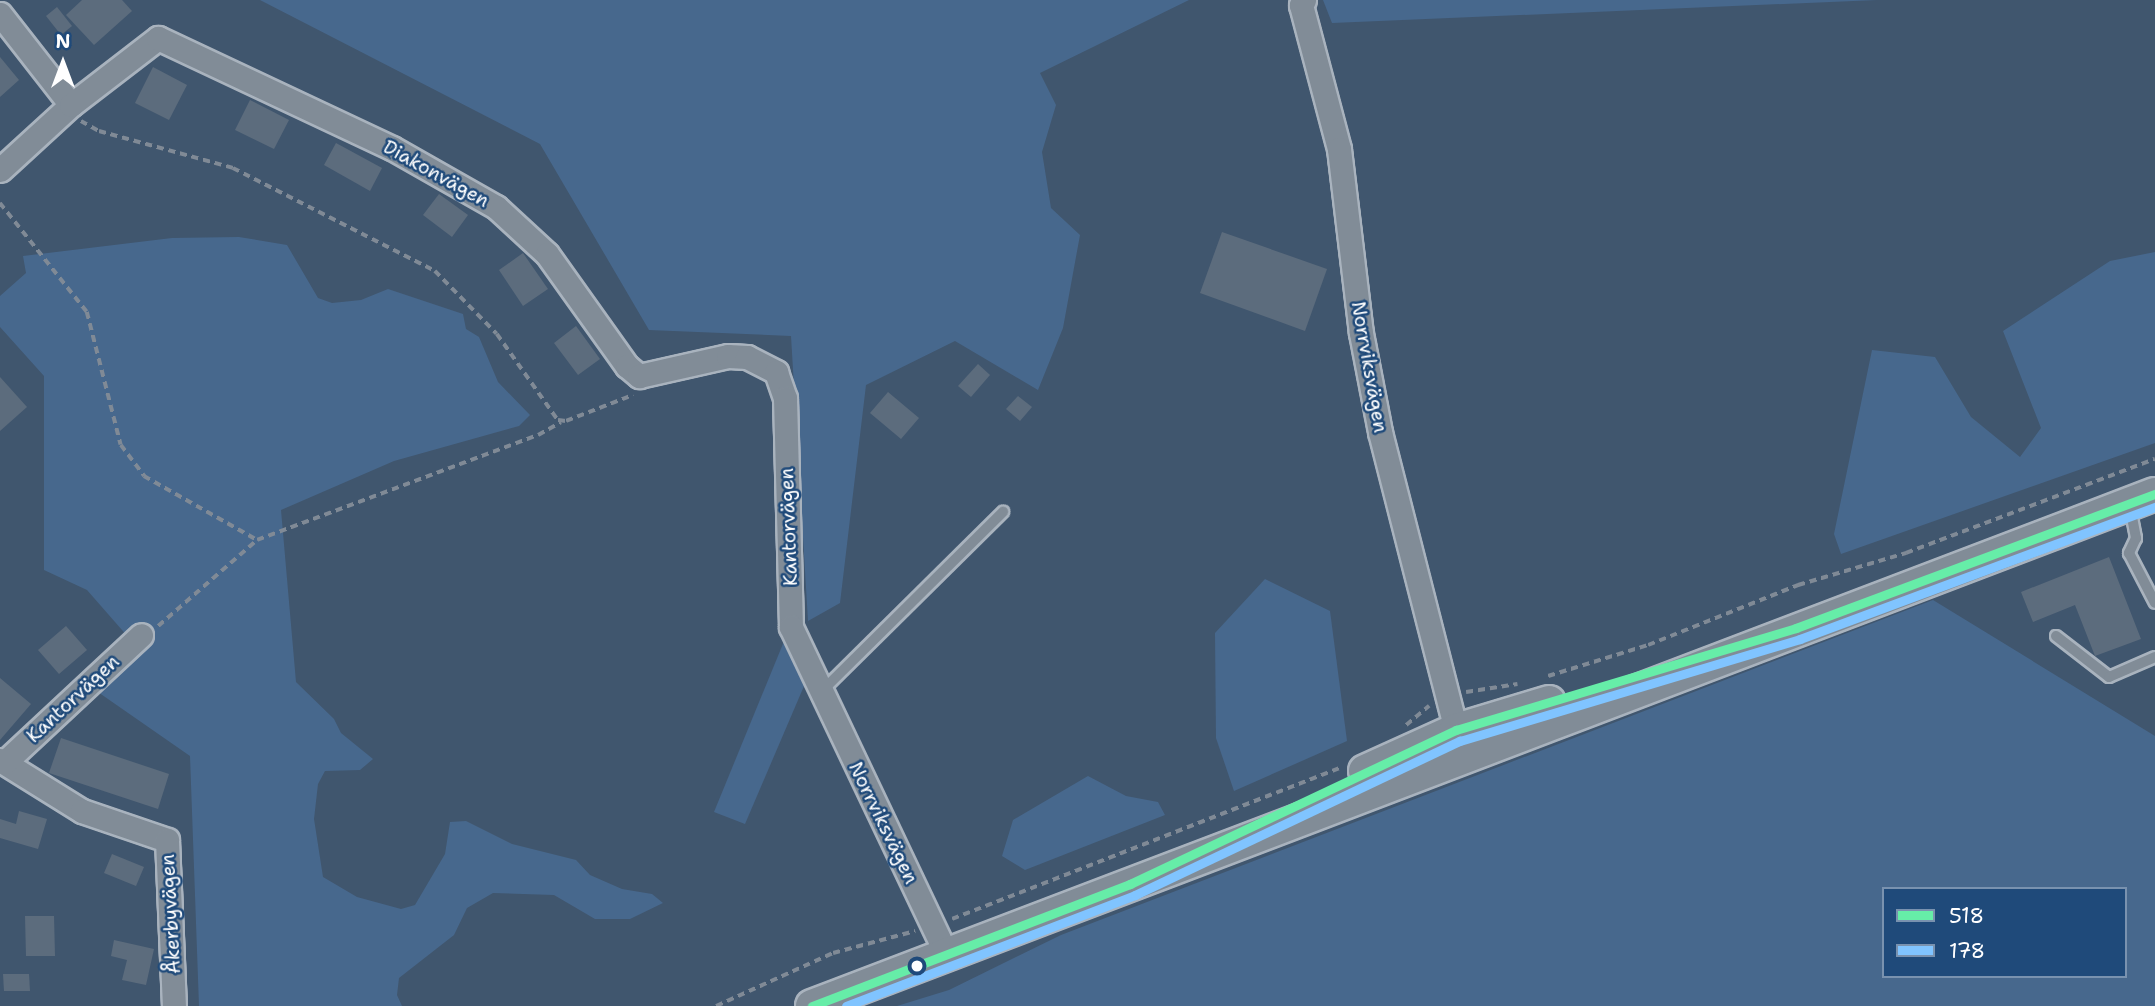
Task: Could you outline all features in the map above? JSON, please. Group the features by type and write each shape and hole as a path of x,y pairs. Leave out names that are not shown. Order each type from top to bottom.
{"street":[{"name":"Norrviksvägen","path":"1304,0 1301,5 1331,116 1361,333 1380,432 1459,742"},
{"path":"0,15 71,105 0,170"},
{"name":"Diakonvägen","path":"71,105 142,45 158,37 392,148 496,207 547,254 639,376 728,356 747,357 765,365"},
{"name":"Kantorvägen","path":"765,365 776,372 785,398 791,627 822,691"},
{"path":"1336,803 1460,767 1548,734 1620,698 1796,628 2142,499"},
{"path":"1130,884 1459,742 1796,628"},
{"name":"Kantorvägen","path":"3,761 141,635"},
{"name":"Norrviksvägen","path":"822,691 946,954"},
{"path":"812,1006 1336,803 1459,742 1620,698"},
{"name":"Åkerbyvägen","path":"3,761 82,811 167,840 174,1006"}],"lane":[{"path":"2142,499 2136,538 2129,553 2155,603"},
{"path":"822,691 1003,512"},
{"path":"2056,636 2109,677 2155,657"}],"path":[{"path":"71,105 75,116 99,131 233,168 435,271 471,303 558,420 563,421"},
{"path":"0,203 88,312 121,445 144,476 257,540"},
{"path":"141,635 152,631 257,540 538,435 563,421 638,393"}],"shaded area":[{"path":"260,0 1189,0 1040,73 1056,105 1042,152 1051,208 1080,235 1063,328 1038,390 955,341 866,385 840,603 808,621 791,336 649,330 540,144"},
{"path":"1323,0 1877,0 1332,23"},
{"path":"239,237 287,245 318,298 332,303 361,300 388,289 463,314 466,329 479,337 498,382 530,415 519,426 394,461 281,510 296,682 334,719 341,733 373,759 360,770 325,771 318,784 314,819 323,877 357,897 401,909 415,905 445,854 450,822 466,821 512,844 576,860 590,875 622,889 652,894 663,903 630,919 595,919 554,895 493,893 467,908 454,935 399,978 397,995 402,1006 199,1006 190,756 95,690 136,646 87,590 44,570 44,376 0,327 0,296 26,273 23,256 172,238"},
{"path":"2155,252 2155,443 1841,554 1834,534 1872,350 1935,357 1971,417 2020,457 2041,428 2003,331 2110,261"},
{"path":"1265,579 1330,611 1347,741 1234,791 1216,738 1215,633"},
{"path":"1933,600 2155,736 2155,1006 897,1006 949,990 1061,935"},
{"path":"787,634 810,672 745,824 714,812"},
{"path":"1088,776 1126,796 1158,802 1165,815 1025,870 1002,856 1013,820"}],"building":[{"path":"82,0 122,0 132,11 94,45 66,15"},
{"path":"57,7 72,26 61,35 46,16"},
{"path":"0,57 19,80 0,97"},
{"path":"153,67 187,85 169,120 135,103"},
{"path":"250,100 289,120 274,149 235,130"},
{"path":"336,143 382,168 370,191 324,165"},
{"path":"439,194 468,215 452,237 423,215"},
{"path":"1222,232 1327,269 1305,331 1200,293"},
{"path":"523,253 548,289 523,306 499,270"},
{"path":"576,326 600,359 578,375 554,343"},
{"path":"978,364 990,375 971,397 958,386"},
{"path":"0,377 27,407 0,431"},
{"path":"888,392 919,418 901,439 870,413"},
{"path":"1018,396 1032,407 1020,421 1006,409"},
{"path":"2109,557 2141,639 2095,656 2075,605 2033,622 2021,592"},
{"path":"66,626 87,650 59,674 38,650"},
{"path":"0,678 31,704 0,740"},
{"path":"61,738 169,774 158,809 49,773"},
{"path":"19,811 47,819 38,849 0,838 0,819 16,824"},
{"path":"112,854 144,867 136,886 104,873"},
{"path":"25,916 54,916 55,956 26,956"},
{"path":"114,940 154,949 146,985 122,980 127,960 111,956"},
{"path":"3,974 29,974 30,991 4,991"}],"transit line":[{"name":"518","path":"812,1006 1130,884 1456,730 1796,628 2155,494"},
{"name":"178","path":"846,1006 1135,895 1460,741 1800,639 2155,507"}]}
